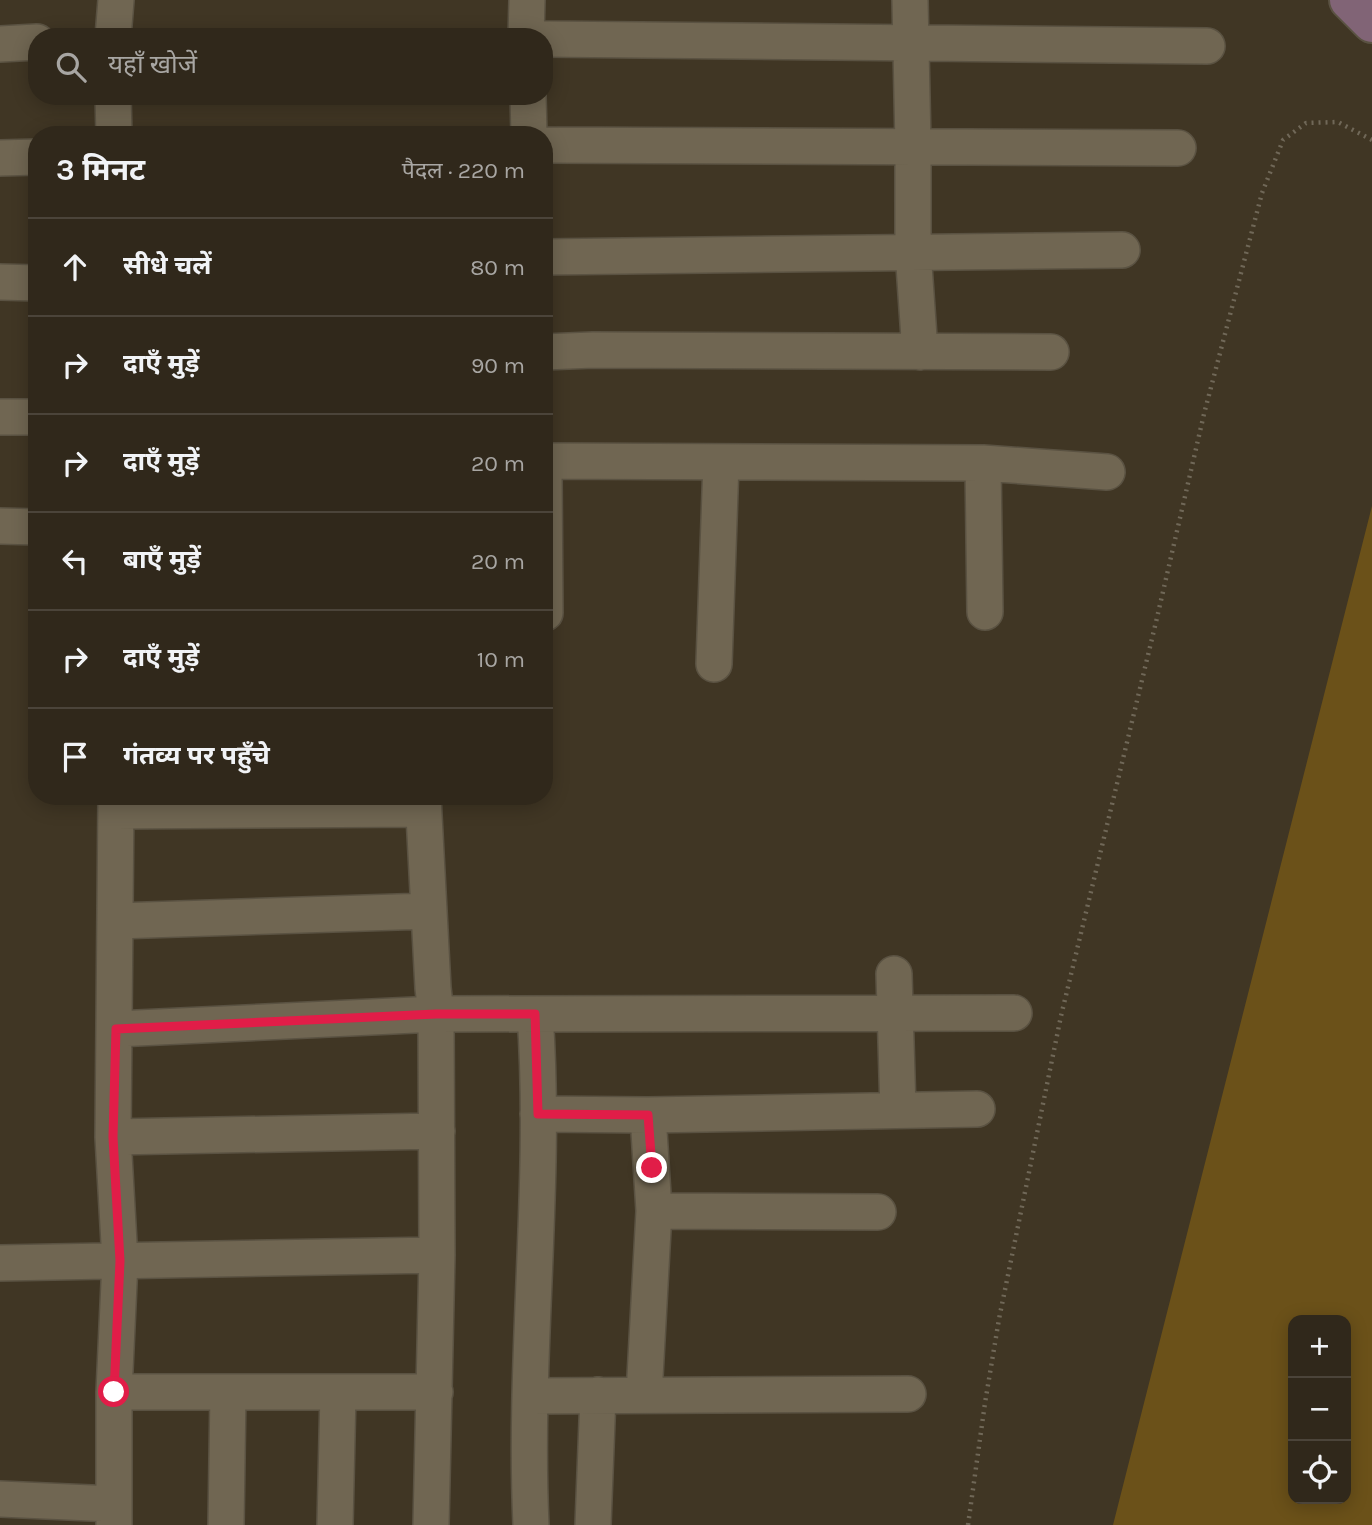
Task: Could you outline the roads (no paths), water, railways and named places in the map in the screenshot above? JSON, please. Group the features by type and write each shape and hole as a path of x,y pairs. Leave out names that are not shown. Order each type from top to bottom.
{"street":[{"path":"114,28 116,0"},
{"path":"526,28 527,0"},
{"path":"910,0 913,251 919,352"},
{"path":"1349,0 1372,23"},
{"path":"553,39 1207,46"},
{"path":"0,44 28,42"},
{"path":"113,105 114,126"},
{"path":"528,105 529,126"},
{"path":"553,145 1178,148"},
{"path":"0,158 28,157"},
{"path":"553,257 1122,250"},
{"path":"0,282 28,283"},
{"path":"553,352 1051,352"},
{"path":"0,417 28,417"},
{"path":"553,461 983,463 1107,472"},
{"path":"714,664 721,463"},
{"path":"983,463 985,612"},
{"path":"0,526 28,527"},
{"path":"0,1499 114,1514 114,1392 120,1261 113,1137 116,805"},
{"path":"422,805 436,1014 437,1255 431,1525"},
{"path":"116,921 429,911"},
{"path":"894,974 898,1110"},
{"path":"116,1029 436,1014 1014,1013"},
{"path":"531,1525 530,1396 538,1114 535,1014"},
{"path":"538,1114 648,1115 976,1109"},
{"path":"644,1395 654,1211 648,1115"},
{"path":"113,1137 437,1131"},
{"path":"654,1211 878,1212"},
{"path":"0,1263 437,1255"},
{"path":"114,1392 435,1392"},
{"path":"226,1525 228,1392"},
{"path":"335,1525 338,1392"},
{"path":"530,1396 908,1394"},
{"path":"593,1525 598,1395"}]}
